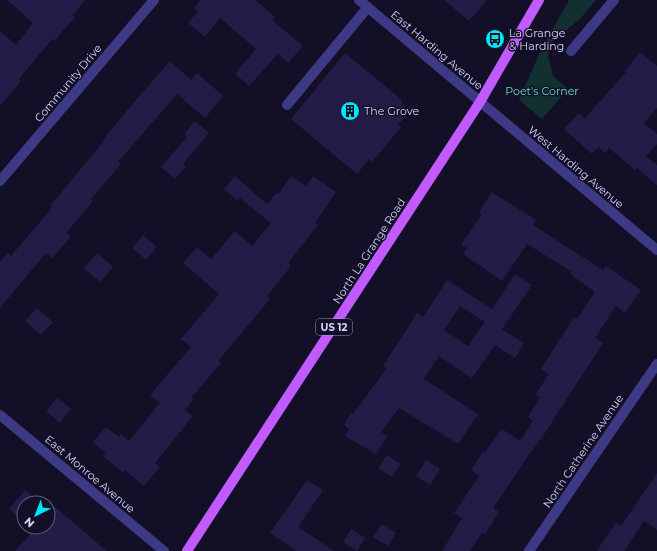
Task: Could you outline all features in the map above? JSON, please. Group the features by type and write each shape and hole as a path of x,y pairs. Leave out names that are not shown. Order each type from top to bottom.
{"main road":[{"name":"North La Grange Road","path":"187,551 480,102 540,0"}],"street":[{"name":"Community Drive","path":"0,181 154,0"},
{"name":"East Harding Avenue","path":"359,0 480,102"},
{"path":"571,51 614,0"},
{"path":"287,105 368,7"},
{"name":"West Harding Avenue","path":"480,102 657,250"},
{"name":"North Catherine Avenue","path":"529,551 657,364"},
{"name":"East Monroe Avenue","path":"0,415 164,551"}],"green space":[{"name":"Poet's Corner","path":"569,0 596,0 580,19 552,41 548,55 553,76 568,89 542,119 519,100 541,50"}],"building":[{"path":"7,0 85,0 73,15 75,17 54,41 52,39 19,79 21,81 0,106 0,31 16,45 33,23"},
{"path":"201,0 255,0 275,17 272,20 303,46 288,63 278,54 249,86 235,74 256,49 220,18 205,37 188,23 198,11 194,8"},
{"path":"444,0 487,0 469,21"},
{"path":"640,52 657,66 657,108 644,123 657,134 657,144 646,156 657,165 657,185 637,168 635,170 609,148 605,153 598,147 592,154 564,129 579,113 585,118 626,72 625,71"},
{"name":"The Grove","path":"345,53 402,100 404,118 398,125 401,127 372,162 369,159 357,174 291,119"},
{"path":"170,61 191,80 197,73 223,96 205,118 177,94 118,162 121,164 91,199 93,201 66,233 71,237 52,258 46,253 0,308 0,262 8,253 11,256 52,208 50,206 104,141 103,140 129,108"},
{"path":"195,121 209,133 183,164 186,167 175,179 161,167 187,137 184,134"},
{"path":"235,176 267,204 277,192 279,194 291,176 306,186 313,176 336,192 315,223 318,225 288,263 291,266 267,296 270,299 218,361 221,363 191,398 193,400 185,410 193,416 155,463 160,467 144,486 125,470 123,473 103,456 106,453 93,442 106,427 119,437 121,434 129,441 160,403 150,395 191,347 181,339 219,294 183,263 197,247 211,259 235,231 252,246 271,223 240,198 238,201 224,189"},
{"path":"492,192 536,220 533,225 603,270 606,266 641,290 625,313 616,306 595,338 603,343 543,436 493,508 499,512 485,534 482,532 470,551 442,551 462,518 454,513 479,476 471,470 483,452 484,453 502,429 520,441 533,421 528,417 540,398 535,395 549,374 541,369 574,317 577,319 595,292 570,274 572,272 527,244 502,281 463,254 467,248 461,245 482,214 479,212"},
{"path":"143,235 157,247 146,260 132,248"},
{"path":"97,253 113,267 100,282 84,268"},
{"path":"515,274 532,285 502,329 524,343 515,358 495,345 472,378 439,356 424,379 478,414 458,444 399,408 381,432 388,436 376,454 345,436 349,429 344,425 351,413 353,414 387,368 383,366 417,313 423,317 447,280 492,309","holes":["460,306 485,322 468,346 444,330"]},
{"path":"37,308 53,322 41,335 25,321"},
{"path":"57,398 71,409 60,423 46,411"},
{"path":"387,455 401,464 392,477 378,468"},
{"path":"426,460 440,469 430,485 416,476"},
{"path":"657,473 657,530 644,521 624,551 597,551 616,522 621,526"},
{"path":"307,480 323,490 298,527 334,551 297,551 270,533"},
{"path":"25,490 31,495 21,495"},
{"path":"16,501 16,515 9,509"},
{"path":"56,508 107,551 15,551 29,535 56,535"},
{"path":"382,524 396,533 388,546 373,537"},
{"path":"351,529 365,538 357,551 343,542"}],"place":[{"name":"La Grange & Harding","path":"495,39"},
{"name":"The Grove","path":"350,111"}]}
